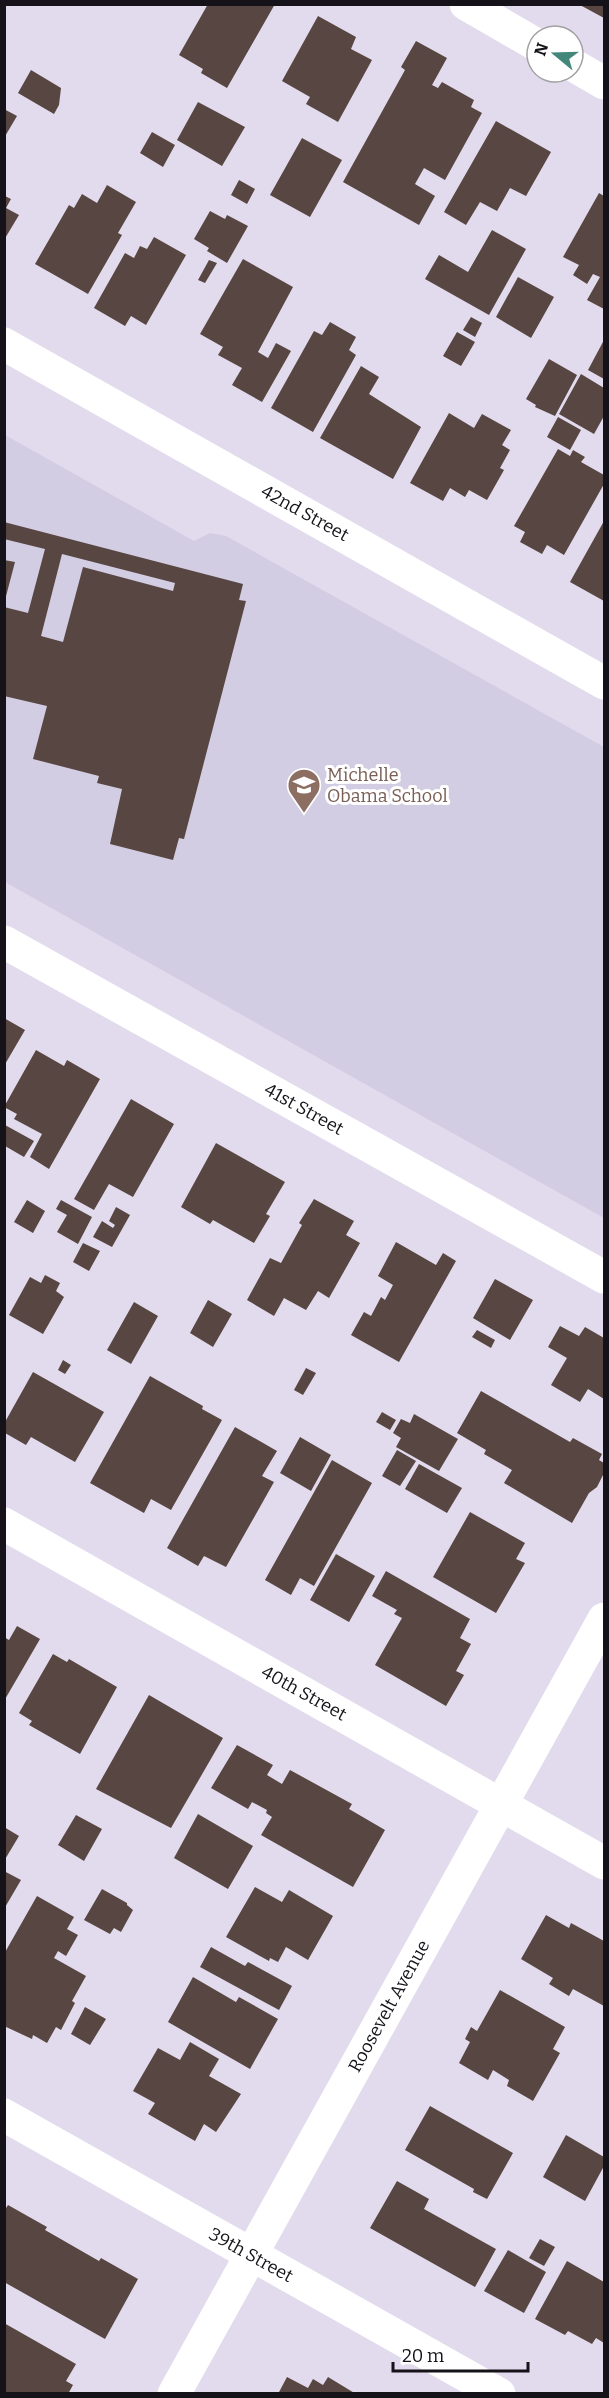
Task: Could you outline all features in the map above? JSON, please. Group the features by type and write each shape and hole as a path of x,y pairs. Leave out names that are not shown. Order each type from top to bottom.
{"street":[{"path":"466,4 525,38"},
{"path":"585,72 604,83"},
{"name":"42nd Street","path":"4,344 604,683"},
{"name":"41st Street","path":"4,942 604,1277"},
{"name":"40th Street","path":"4,1524 604,1863"},
{"name":"Roosevelt Avenue","path":"174,2394 604,1619"},
{"name":"39th Street","path":"4,2115 499,2394"}],"shaded area":[{"name":"Michelle Obama School","path":"5,435 194,541 210,533 226,536 604,747 604,1218 5,882"}],"building":[{"path":"208,4 275,4 227,88 201,73 203,69 179,55"},
{"path":"580,5 604,5 604,18"},
{"path":"318,16 356,37 351,49 372,60 338,122 306,104 310,97 282,81"},
{"path":"416,41 447,58 432,85 438,88 442,82 474,100 471,107 482,113 445,180 424,168 415,184 435,196 419,225 343,182 405,70 401,67"},
{"path":"31,70 61,88 59,105 54,114 18,93"},
{"path":"198,102 245,127 222,166 177,140"},
{"path":"4,109 17,116 4,138"},
{"path":"496,121 551,152 526,196 510,188 497,211 480,202 466,225 444,212"},
{"path":"152,132 175,145 163,167 140,153"},
{"path":"302,138 342,160 310,217 270,195"},
{"path":"239,180 255,189 247,204 231,195"},
{"path":"107,185 136,202 118,233 122,235 88,294 35,264 69,205 74,208 82,194 97,203"},
{"path":"599,193 604,196 604,309 587,300 600,277 593,274 587,284 573,275 579,265 563,257"},
{"path":"5,196 11,199 6,208 19,215 4,240"},
{"path":"210,211 225,219 227,215 248,226 227,263 207,251 209,248 194,239"},
{"path":"492,230 526,249 489,315 425,279 439,255 468,272"},
{"path":"154,237 186,255 146,325 131,316 125,326 94,308 125,253 134,258 140,246 147,249"},
{"path":"243,259 293,287 258,352 268,358 276,343 291,351 262,402 232,385 242,368 218,355 223,347 200,334"},
{"path":"209,260 217,263 205,283 198,280"},
{"path":"518,277 554,297 531,338 496,317"},
{"path":"471,317 482,323 475,337 463,330"},
{"path":"330,322 356,337 349,350 356,355 313,432 271,408 314,331 322,335"},
{"path":"457,332 475,342 461,366 443,356"},
{"path":"604,340 604,379 588,370"},
{"path":"549,359 577,375 555,416 535,407 536,405 526,399"},
{"path":"361,366 379,377 369,394 421,427 393,479 320,438"},
{"path":"581,374 604,388 604,416 594,434 559,414"},
{"path":"449,413 474,428 482,414 511,430 502,445 510,450 500,468 504,470 487,500 469,490 465,497 450,488 443,501 410,483"},
{"path":"558,417 581,430 570,450 547,437"},
{"path":"558,449 570,456 573,450 585,457 581,462 604,475 604,484 564,555 547,545 542,554 520,542 525,532 514,526"},
{"path":"604,521 604,601 570,582"},
{"path":"4,522 243,584 239,600 246,601 184,839 179,838 173,860 110,844 122,789 97,783 99,776 33,759 47,706 4,696 4,607 28,613 45,549 4,539","holes":["62,554 175,583 173,591 83,567 63,642 41,636"]},
{"path":"4,560 15,562 5,600 4,600"},
{"path":"4,1018 25,1030 4,1066"},
{"path":"36,1050 64,1066 67,1060 100,1079 49,1169 30,1157 42,1134 14,1119 17,1114 4,1107"},
{"path":"131,1099 174,1124 133,1197 109,1184 94,1210 74,1199"},
{"path":"5,1125 34,1141 24,1157 5,1146"},
{"path":"216,1143 285,1182 266,1214 270,1216 254,1243 213,1220 210,1224 181,1207"},
{"path":"314,1199 354,1221 346,1235 360,1243 329,1298 318,1291 306,1310 284,1298 274,1316 247,1300 270,1258 281,1263 302,1225 299,1223"},
{"path":"27,1200 45,1211 33,1233 14,1222"},
{"path":"61,1200 92,1217 78,1244 57,1232 67,1215 56,1209"},
{"path":"116,1207 130,1215 112,1247 93,1237 102,1221 113,1228 115,1225 109,1221"},
{"path":"396,1242 436,1265 443,1253 456,1261 399,1362 351,1335 364,1312 371,1316 381,1297 385,1300 393,1285 378,1276"},
{"path":"83,1243 100,1251 89,1271 73,1262"},
{"path":"45,1275 60,1283 56,1291 64,1297 43,1334 9,1315 30,1277 41,1283"},
{"path":"495,1279 533,1300 510,1340 473,1318"},
{"path":"208,1300 232,1314 213,1347 190,1333"},
{"path":"134,1302 158,1316 131,1364 107,1350"},
{"path":"560,1326 579,1336 585,1327 604,1338 604,1399 588,1389 580,1402 551,1385 567,1358 548,1347"},
{"path":"477,1330 495,1340 491,1348 472,1337"},
{"path":"63,1360 71,1365 65,1374 58,1370"},
{"path":"306,1368 316,1373 303,1395 294,1390"},
{"path":"33,1372 104,1412 75,1462 31,1437 26,1445 5,1433 5,1422"},
{"path":"150,1376 203,1406 202,1409 222,1420 171,1510 151,1499 144,1513 90,1483"},
{"path":"481,1391 570,1442 573,1438 602,1454 599,1460 604,1463 604,1473 597,1487 589,1493 572,1523 504,1483 512,1470 484,1454 486,1450 457,1433"},
{"path":"382,1412 396,1420 390,1430 376,1422"},
{"path":"414,1414 458,1439 439,1471 396,1447 401,1438 393,1433 401,1419 410,1423"},
{"path":"235,1427 277,1451 262,1476 274,1482 226,1567 204,1556 198,1566 167,1548"},
{"path":"300,1437 331,1455 311,1491 280,1473"},
{"path":"397,1450 416,1461 400,1486 382,1476"},
{"path":"332,1460 372,1483 314,1586 300,1578 291,1595 265,1580"},
{"path":"419,1464 462,1488 447,1513 405,1489"},
{"path":"470,1512 525,1543 516,1559 525,1563 496,1613 433,1577"},
{"path":"336,1554 375,1576 349,1622 310,1600"},
{"path":"386,1571 470,1619 460,1638 471,1644 456,1671 464,1675 446,1706 375,1665 402,1618 394,1614 397,1610 372,1596"},
{"path":"17,1626 40,1639 4,1701 4,1637 9,1640"},
{"path":"53,1654 67,1662 69,1659 117,1687 80,1754 29,1725 32,1721 19,1713"},
{"path":"149,1695 223,1738 171,1828 96,1789"},
{"path":"237,1745 273,1765 267,1775 282,1784 290,1770 352,1804 349,1809 385,1830 353,1887 261,1835 272,1817 266,1813 267,1810 252,1802 248,1809 211,1788"},
{"path":"198,1814 253,1846 228,1889 174,1858"},
{"path":"76,1815 102,1829 84,1861 58,1845"},
{"path":"4,1827 19,1836 4,1861"},
{"path":"4,1871 21,1880 4,1909"},
{"path":"255,1887 282,1902 289,1890 333,1916 308,1960 286,1947 278,1962 270,1958 269,1961 226,1937"},
{"path":"102,1889 127,1903 133,1910 121,1932 114,1928 110,1934 84,1920"},
{"path":"37,1896 74,1917 67,1929 78,1935 66,1956 58,1951 54,1958 86,1976 72,2001 75,2003 61,2030 56,2027 47,2043 33,2035 32,2039 4,2026 4,1954"},
{"path":"546,1915 569,1928 571,1923 604,1941 604,2006 573,1989 569,1996 549,1984 553,1978 521,1959"},
{"path":"211,1947 245,1966 248,1962 292,1986 279,2010 200,1967"},
{"path":"193,1977 236,2002 239,1997 278,2019 250,2069 168,2022"},
{"path":"500,1990 565,2027 553,2049 560,2053 533,2101 507,2086 509,2080 493,2070 488,2080 459,2063 470,2042 465,2039 471,2027 477,2031"},
{"path":"85,2007 106,2019 90,2045 71,2034"},
{"path":"190,2042 219,2059 209,2076 241,2094 216,2132 204,2124 195,2141 148,2114 155,2103 133,2091 158,2048 180,2060"},
{"path":"430,2106 513,2153 487,2199 473,2192 474,2189 405,2150"},
{"path":"566,2135 604,2157 604,2166 585,2201 543,2177"},
{"path":"397,2181 429,2199 424,2209 496,2249 475,2287 370,2228"},
{"path":"8,2205 47,2227 45,2230 99,2261 101,2258 138,2279 105,2339 4,2282 4,2211"},
{"path":"540,2239 555,2247 544,2266 529,2258"},
{"path":"508,2250 546,2272 524,2313 484,2291"},
{"path":"567,2261 604,2282 604,2343 596,2338 592,2344 568,2331 565,2335 535,2319"},
{"path":"4,2323 76,2364 66,2381 73,2385 68,2394 4,2394"},
{"path":"287,2377 308,2388 313,2379 323,2385 328,2377 356,2394 278,2394"}],"place":[{"name":"Michelle Obama School","path":"304,814"}]}
